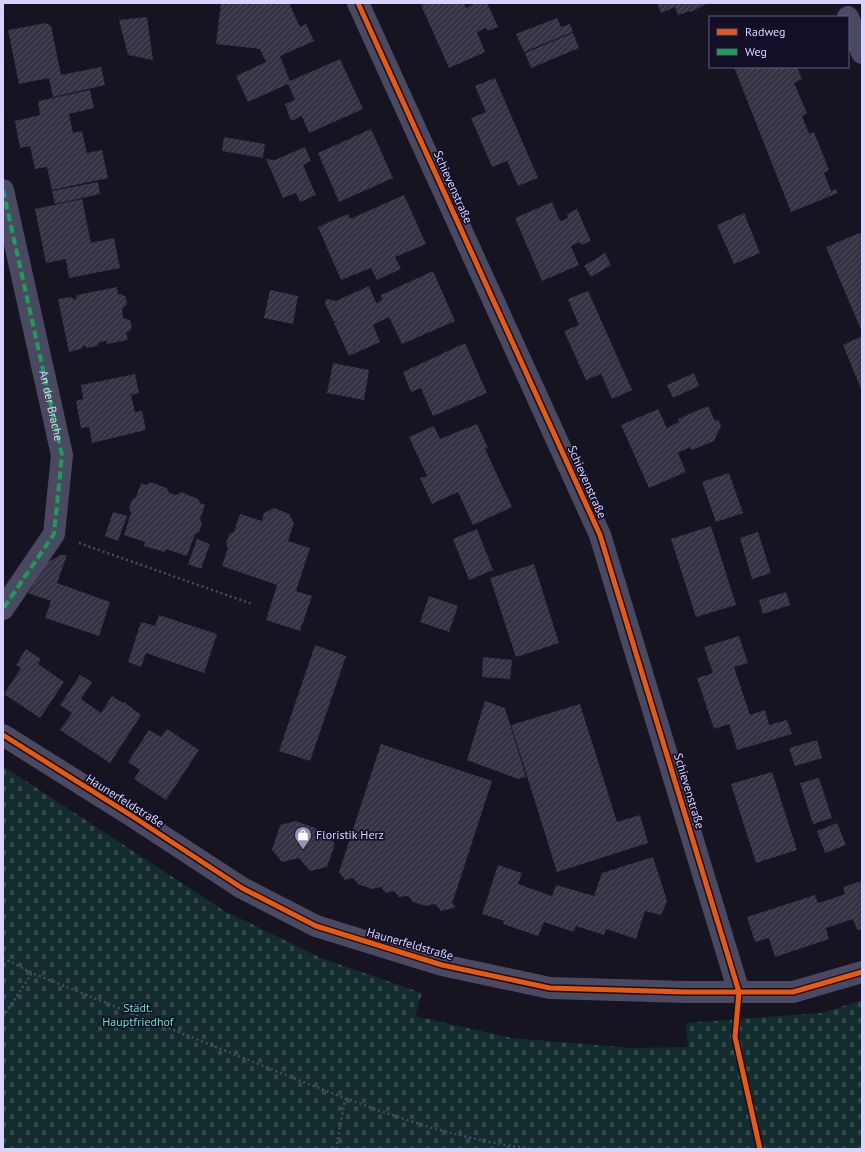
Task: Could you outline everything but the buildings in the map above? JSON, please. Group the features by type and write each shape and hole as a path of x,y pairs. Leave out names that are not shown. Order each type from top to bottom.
{"street":[{"name":"Schievenstraße","path":"358,3 600,535 739,992"},
{"path":"842,3 848,16"},
{"path":"849,20 862,53"},
{"name":"An der Brache","path":"3,190 62,455 54,534 3,609"},
{"name":"Haunerfeldstraße","path":"3,734 242,888 316,926 442,965 550,988 739,992 793,992 862,972"}],"path":[{"path":"54,534 252,604"},
{"path":"3,958 32,973 345,1099 446,1133 533,1149"},
{"path":"3,1017 32,973"},
{"path":"336,1149 345,1099"}],"green space":[{"name":"Städt. Hauptfriedhof","path":"3,766 223,910 321,958 422,993 415,1016 512,1038 632,1048 688,1047 686,1023 821,1013 862,1000 862,1149 3,1149"}],"marked path":[{"path":"3,190 62,455 54,534 3,609"}],"cycle path":[{"path":"358,3 600,535 739,992 735,1037 760,1149"},
{"path":"3,735 132,816 242,888 316,926 442,965 550,988 685,992 793,992 862,972"}],"place":[{"name":"Floristik Herz","path":"303,850"}]}
